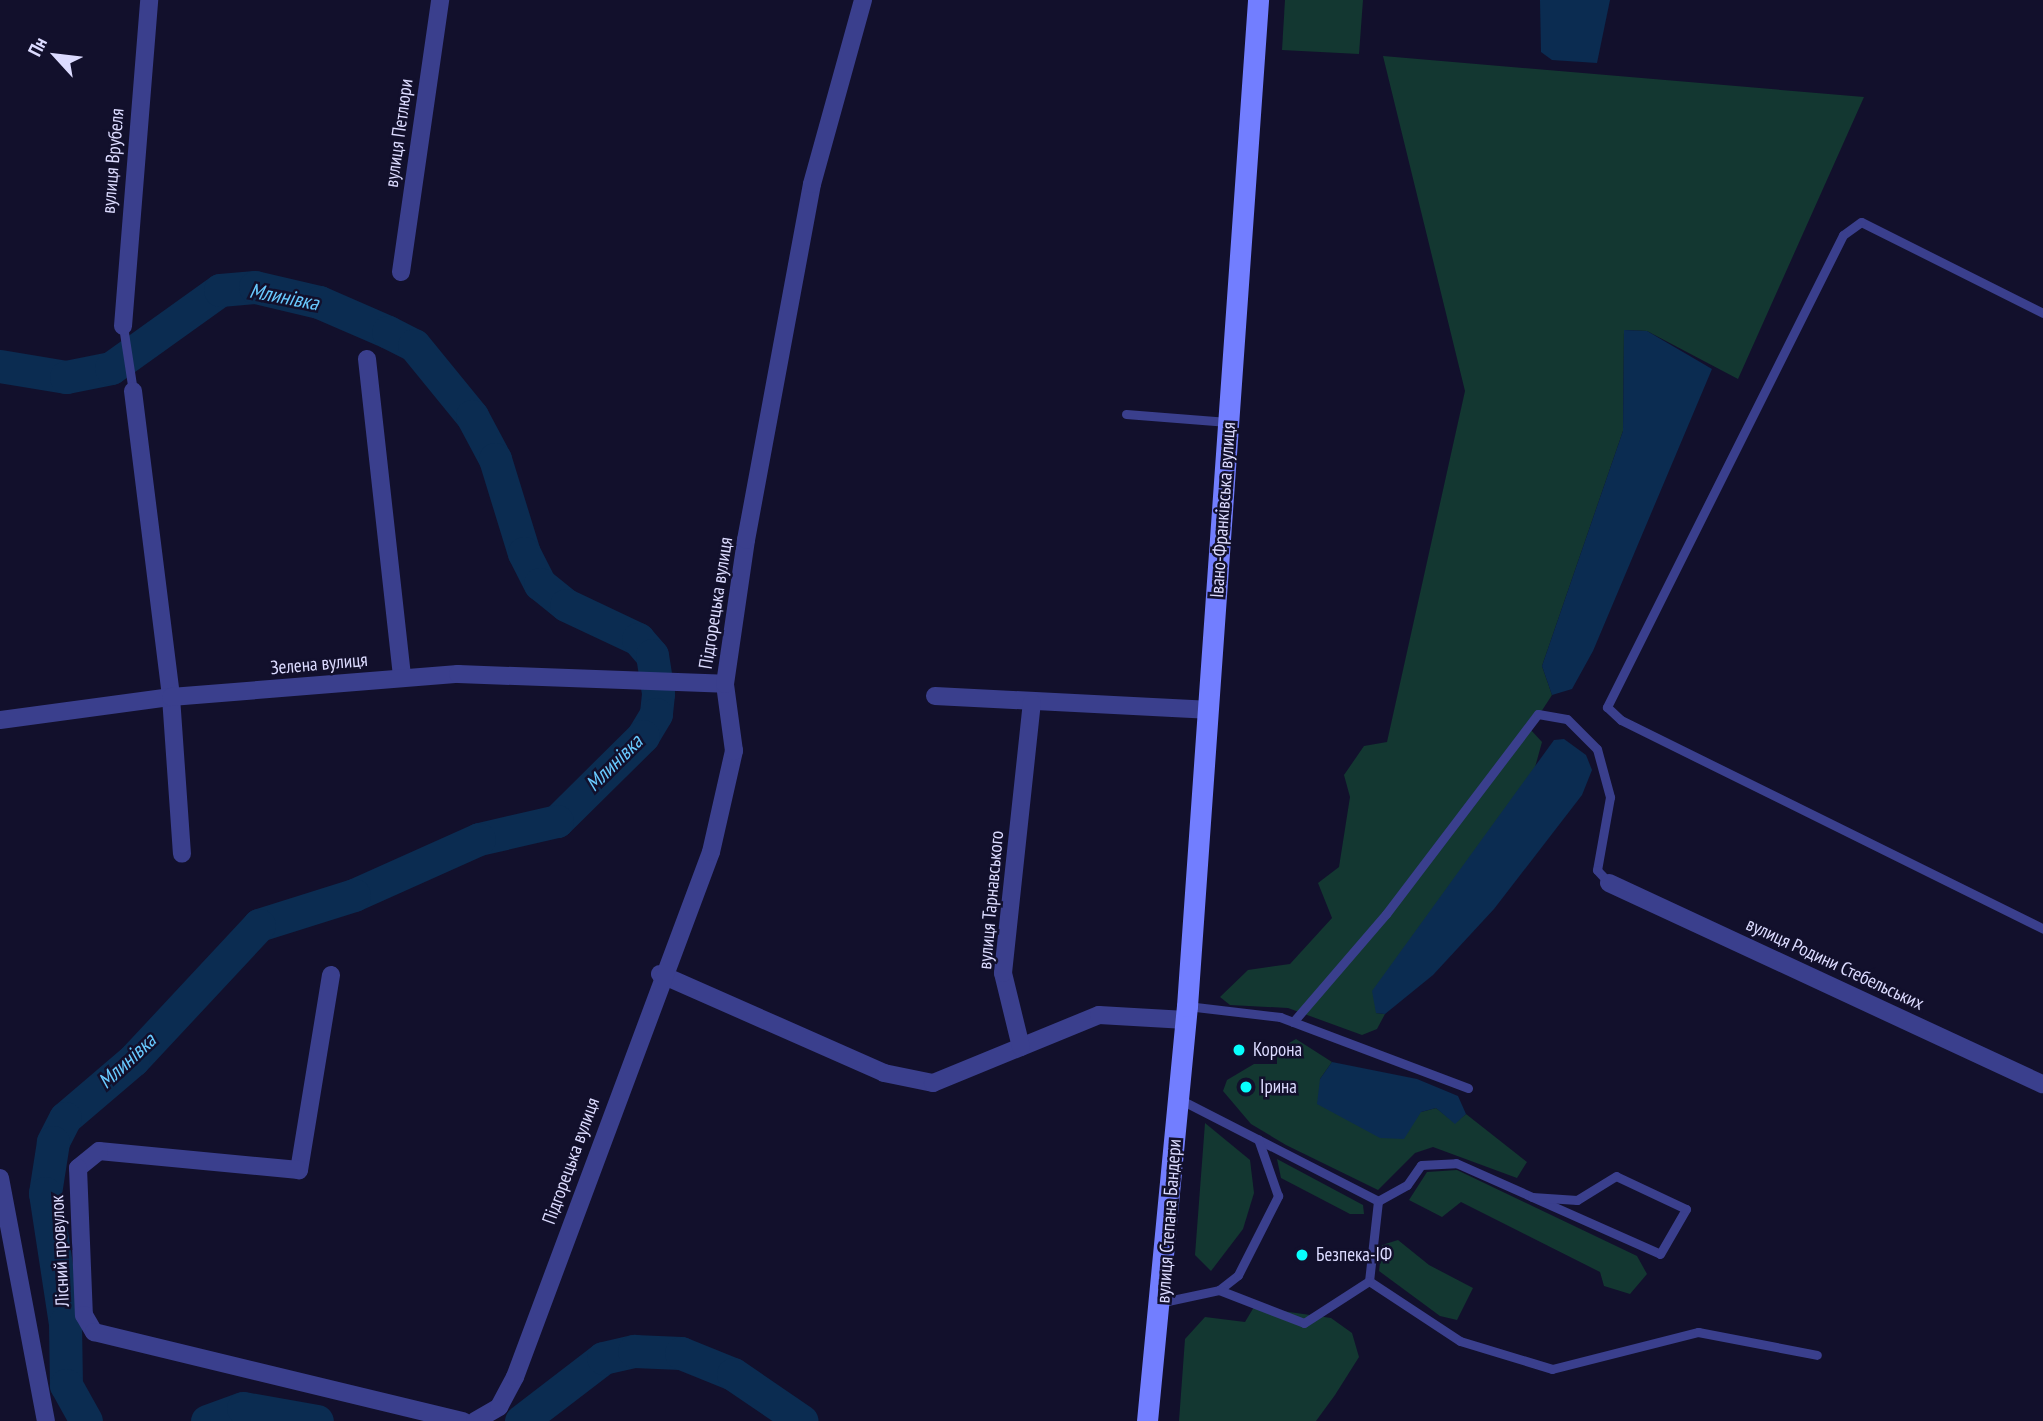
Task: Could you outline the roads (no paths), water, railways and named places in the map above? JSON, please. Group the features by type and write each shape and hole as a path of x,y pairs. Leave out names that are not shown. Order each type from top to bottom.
{"main road":[{"name":"Івано-Франківська вулиця","path":"1186,1013 1258,0"},
{"name":"вулиця Степана Бандери","path":"1147,1421 1163,1302 1186,1013"}],"street":[{"name":"вулиця Врубеля","path":"123,326 149,0"},
{"name":"вулиця Петлюри","path":"401,272 440,0"},
{"name":"Підгорецька вулиця","path":"475,1421 499,1408 515,1377 660,974 714,839 734,751 725,684 812,184 863,0"},
{"path":"368,359 402,678"},
{"path":"133,391 171,697 182,854"},
{"name":"Зелена вулиця","path":"0,720 171,697 458,674 674,687 725,684"},
{"path":"935,696 1207,710"},
{"name":"вулиця Тарнавського","path":"1021,1047 1003,973 1032,703"},
{"name":"вулиця Родини Стебельських","path":"1609,883 2043,1084"},
{"path":"660,974 884,1073 933,1083 1099,1015 1186,1013"},
{"name":"Лісний провулок","path":"331,975 299,1170 99,1151 78,1168 84,1315 94,1332 463,1421"},
{"path":"0,1178 46,1421"}],"lane":[{"path":"2043,313 1861,222 1843,235 1607,707 1621,720 2043,929"},
{"path":"123,326 133,391"},
{"path":"1126,414 1229,422"},
{"path":"1293,1022 1386,914 1538,714 1567,719 1597,749 1610,797 1597,870 1609,883"},
{"path":"1186,1013 1293,1022 1468,1088"},
{"path":"1179,1098 1378,1201"},
{"path":"1163,1302 1219,1290 1238,1275 1278,1196 1258,1139"},
{"path":"1378,1201 1408,1185 1422,1165 1455,1163 1660,1254 1686,1209 1616,1177 1577,1200 1532,1197"},
{"path":"1369,1281 1378,1201"},
{"path":"1219,1290 1304,1323 1369,1281"},
{"path":"1369,1281 1460,1341 1552,1369 1698,1332 1817,1355"}],"water":[{"path":"1540,0 1610,0 1597,63 1552,60 1541,52"},
{"path":"1624,330 1647,331 1712,369 1593,651 1572,689 1552,695 1542,666 1623,431"},
{"path":"1564,739 1586,755 1592,770 1582,795 1494,909 1433,975 1385,1014 1376,1013 1372,991 1554,740"},
{"path":"1332,1062 1417,1079 1458,1096 1466,1114 1455,1124 1436,1108 1421,1112 1404,1139 1380,1138 1317,1104 1320,1079"}],"waterway":[{"name":"Млинівка","path":"0,366 66,377 111,368 220,290 255,287 319,302 388,332 414,345 472,416 495,459 524,553 540,584 566,605 638,639 652,655 658,694 656,714 643,736 557,821 479,839 354,895 259,925 133,1060 65,1118 53,1142 45,1193 65,1323 66,1385 86,1421"},
{"name":"Млинівка","path":"521,1421 603,1358 634,1351 681,1353 733,1374 802,1421"},
{"name":"Млинівка","path":"207,1421 243,1408 317,1421"}],"place":[{"name":"Корона","path":"1239,1050"},
{"name":"Ірина","path":"1246,1087"},
{"name":"Безпека-ІФ","path":"1302,1255"}]}
